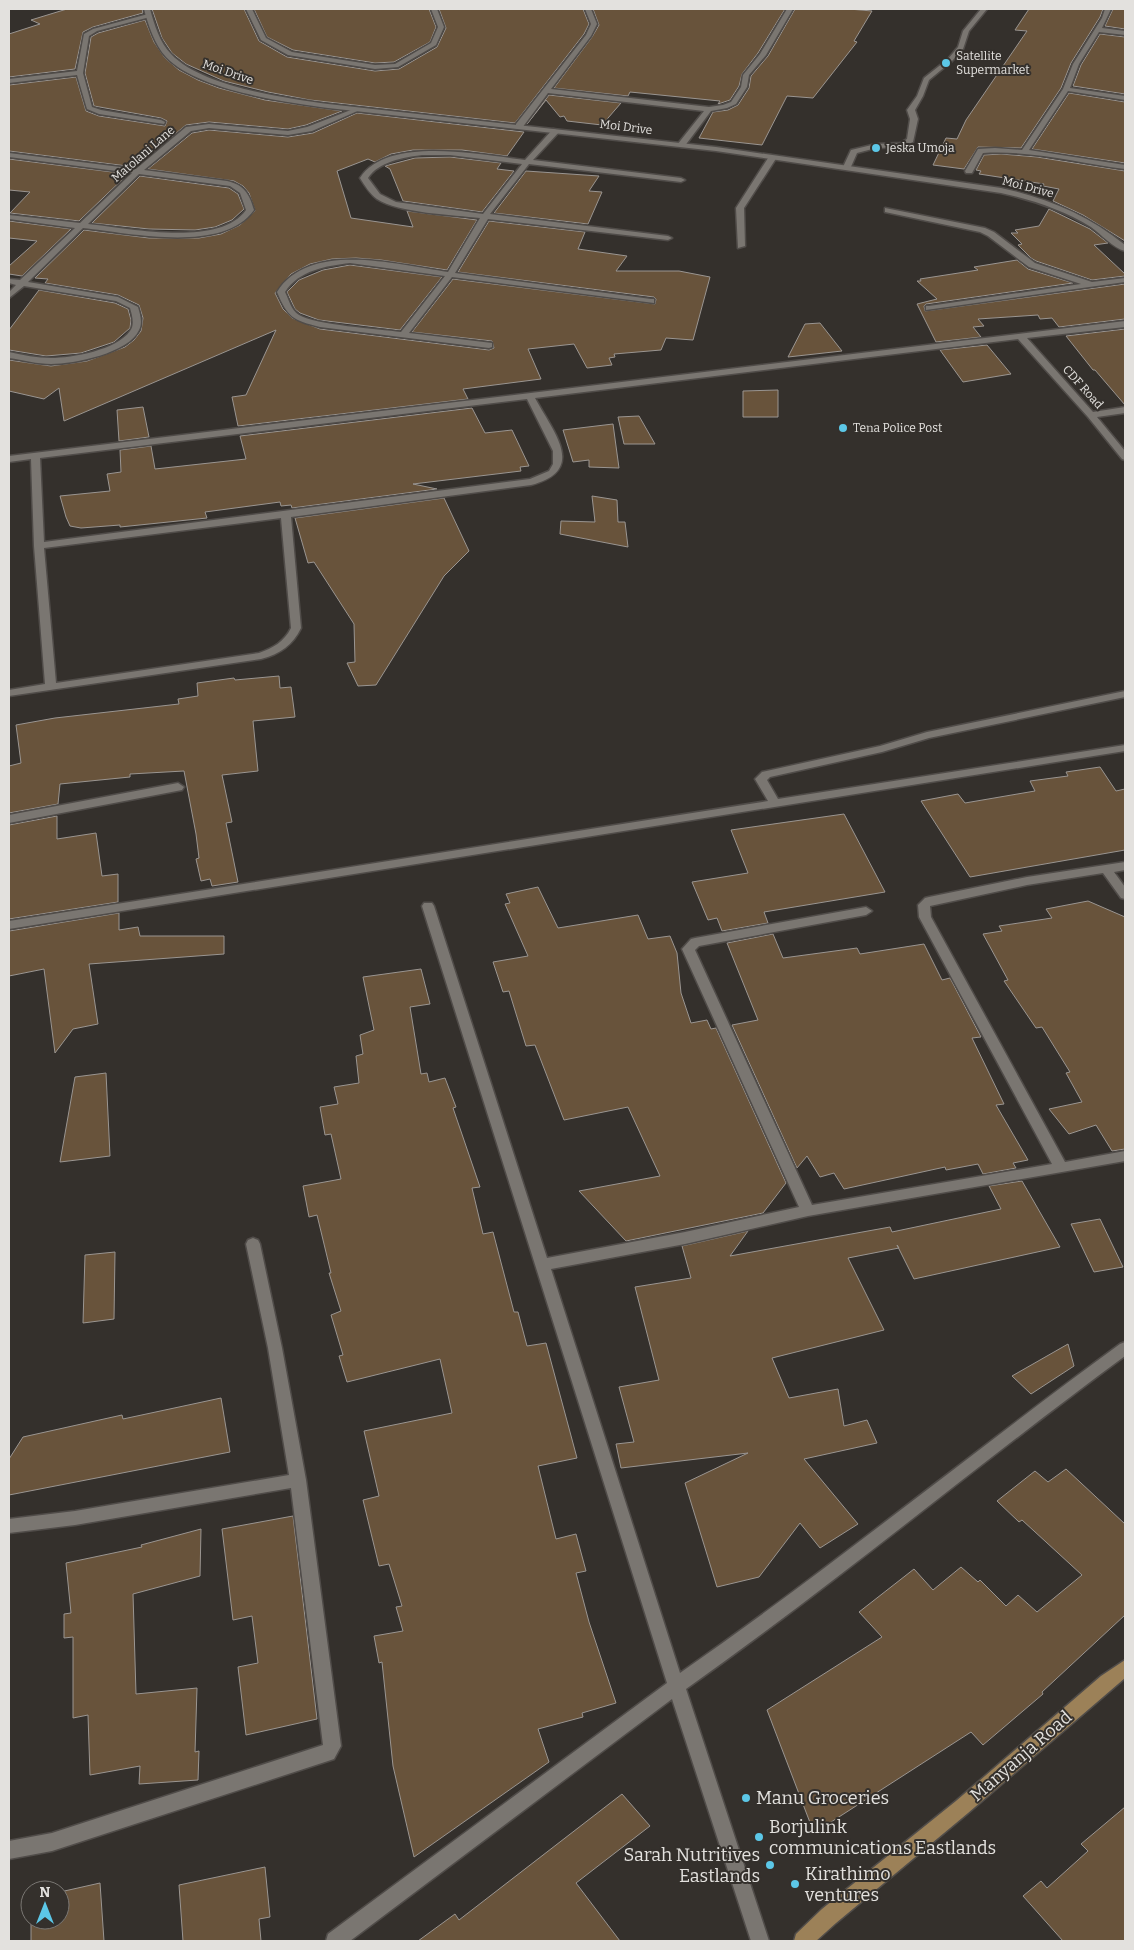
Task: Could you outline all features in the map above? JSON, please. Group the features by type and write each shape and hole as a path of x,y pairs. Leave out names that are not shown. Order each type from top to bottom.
{"main road":[{"name":"Manyanja Road","path":"803,1941 829,1916 962,1807 1125,1668"}],"street":[{"path":"250,9 263,39 290,54 321,60 388,68 404,63 434,44 441,27 434,9"},
{"path":"519,126 589,36 594,24 588,9"},
{"path":"546,91 709,109 725,107 734,103 744,86 746,74 763,55 790,9"},
{"path":"847,167 854,152 876,146 902,144 910,140 914,119 911,110 920,96 926,80 961,48 966,31 984,9"},
{"path":"1024,152 1066,89 1076,64 1098,30 1108,9"},
{"path":"147,12 95,30 86,35 80,73 90,108 100,112 161,122"},
{"name":"Moi Drive","path":"147,12 166,54 187,68 214,81 256,94 358,109 682,145 993,189 1034,198 1078,216 1125,249"},
{"path":"1098,30 1125,33"},
{"path":"9,80 80,73"},
{"path":"1066,89 1125,98"},
{"name":"Matolani Lane","path":"9,296 137,172 189,129 198,126 288,133 309,128 358,109"},
{"path":"682,145 709,109"},
{"path":"403,336 449,276 486,216 527,162 556,130"},
{"path":"969,171 981,151 995,150 1024,152 1125,167"},
{"path":"668,238 390,203 380,199 364,178 366,173 372,168 396,158 422,153 527,162 680,180"},
{"path":"9,156 227,183 240,186 246,193 250,210 247,216 235,224 206,234 190,236 9,217"},
{"path":"741,246 740,208 773,157"},
{"path":"888,210 982,230 991,234 1032,265 1089,284"},
{"path":"488,345 403,336 320,324 297,318 287,309 281,292 284,285 313,268 350,261 449,276 651,301"},
{"path":"929,308 1125,280"},
{"path":"9,281 118,299 134,307 137,320 133,333 114,346 80,358 51,361 9,355"},
{"path":"9,459 1125,324"},
{"name":"CDF Road","path":"1020,336 1091,415 1125,457"},
{"path":"39,546 531,482 548,476 556,469 559,460 558,451 528,396"},
{"path":"1091,415 1125,410"},
{"path":"35,456 39,546 51,687"},
{"path":"9,693 261,656 279,650 290,640 296,628 286,515"},
{"path":"775,804 761,779 766,774 882,749 927,735 1125,694"},
{"path":"9,925 1125,748"},
{"path":"9,819 178,787"},
{"path":"1061,1168 926,916 924,905 929,900 1027,881 1125,866"},
{"path":"1107,870 1125,895"},
{"path":"428,906 676,1686 760,1941"},
{"path":"808,1212 688,949 696,942 866,910"},
{"path":"542,1265 808,1212 1125,1156"},
{"path":"9,1850 52,1842 331,1751 332,1746 298,1480 275,1348 253,1244"},
{"path":"334,1941 676,1686 753,1632 1050,1403 1125,1348"},
{"path":"9,1526 75,1518 298,1480"}],"building":[{"path":"67,9 142,9 143,13 93,27 83,32 75,69 9,77 9,34 40,24 31,20"},
{"path":"152,9 244,9 259,41 287,57 375,71 399,69 437,47 446,28 439,9 583,9 589,24 584,34 515,123 310,100 224,81 186,64 172,53 162,38"},
{"path":"254,9 429,9 436,27 430,42 394,62 375,63 293,50 267,37"},
{"path":"593,9 785,9 758,53 742,74 739,86 730,100 718,104 720,101 630,92 628,96 554,88 599,25"},
{"path":"795,9 872,11 854,41 857,42 813,98 787,96 762,145 699,138 713,112 728,110 738,105 749,88 751,76 768,56"},
{"path":"1029,9 1103,9 1071,63 1061,88 1021,148 978,147 964,169 933,165 946,138 957,139 966,120 1027,31 1015,30"},
{"path":"1113,9 1125,9 1125,29 1105,26"},
{"path":"145,20 154,42 165,58 179,70 198,80 219,88 265,100 342,111 306,125 288,129 209,122 186,125 135,167 9,151 9,85 76,77 86,111 99,116 165,126 167,121 161,118 94,106 85,73 91,37 98,33"},
{"path":"1100,34 1125,37 1125,94 1073,86 1081,65"},
{"path":"1069,93 1125,102 1125,163 1032,149"},
{"path":"549,95 621,103 602,125 567,121 564,116 560,117 546,100 527,124"},
{"path":"357,113 524,132 507,156 462,150 413,150 391,154 375,162 368,159 337,171 351,218 413,227 407,211 477,220 447,270 356,258 332,259 310,264 291,274 275,293 283,309 292,318 320,329 489,350 494,348 492,341 412,332 453,279 655,304 656,299 654,297 458,272 489,221 585,232 578,249 627,256 616,271 679,271 710,277 693,340 666,338 661,350 614,354 615,357 609,358 612,365 587,368 574,344 528,349 541,379 463,389 468,399 238,426 232,397 246,395 276,330 64,421 59,388 44,399 9,391 9,360 51,366 87,361 125,347 141,331 143,318 139,305 118,295 45,283 48,279 35,278 84,230 149,238 199,238 221,234 240,225 255,211 249,193 243,186 234,181 148,169 192,133 209,130 288,137 313,133"},
{"path":"1001,154 1037,157 1125,171 1125,241 1083,215 1053,201 1059,189 1043,186 1044,184 979,174 981,171 976,170 984,155"},
{"path":"450,157 501,163 497,169 514,171 482,212 403,201 390,169 385,166 415,158"},
{"path":"9,159 128,174 79,221 10,213 30,192 9,190"},
{"path":"526,171 599,176 589,191 602,192 588,224 494,213"},
{"path":"140,176 229,188 238,194 244,209 232,220 215,227 195,230 149,229 92,223"},
{"path":"1049,209 1090,229 1108,243 1094,245 1125,276 1092,280 1031,258 1018,245 1022,244 1011,233 1018,233 1015,230 1039,226"},
{"path":"9,221 71,229 22,276 9,274 9,266 37,241 9,238"},
{"path":"1017,260 1028,269 1073,283 926,304 924,306 925,311 1125,284 1125,319 1059,327 1052,318 1040,319 1038,315 978,319 984,326 973,327 981,337 936,342 917,304 937,299 917,281 978,270 974,267"},
{"path":"350,265 442,277 400,330 319,320 300,313 295,309 287,292 299,280 323,270"},
{"path":"39,290 115,303 128,309 131,320 130,328 114,342 81,353 46,356 9,350 9,330"},
{"path":"820,323 842,351 788,357 805,324"},
{"path":"1125,329 1125,405 1093,370 1066,336"},
{"path":"987,345 1011,374 963,382 940,350"},
{"path":"778,390 778,417 743,417 743,391"},
{"path":"143,407 149,437 119,441 117,410"},
{"path":"472,408 485,433 512,430 529,466 520,467 521,471 413,484 437,489 292,508 291,505 281,506 280,502 205,512 207,518 120,527 120,525 81,528 70,526 60,496 110,491 107,474 121,472 120,450 151,446 155,469 246,459 240,436"},
{"path":"639,416 655,444 624,444 618,417"},
{"path":"613,424 619,468 589,467 589,460 573,462 563,430"},
{"path":"592,496 617,500 618,522 625,522 628,547 560,534 561,521 595,522"},
{"path":"444,498 469,551 444,576 376,685 358,686 347,663 355,662 354,624 314,562 308,563 295,518"},
{"path":"279,676 280,688 291,687 295,717 253,721 258,771 222,775 232,822 226,823 238,882 212,886 210,879 201,881 196,859 199,858 196,834 184,771 130,774 130,777 60,784 58,804 9,813 9,766 21,763 16,725 55,718 179,704 178,699 198,696 197,683 234,678 235,680"},
{"path":"1100,767 1116,791 1125,789 1125,850 970,877 921,801 958,794 965,803 1035,791 1030,781 1068,776 1066,772"},
{"path":"844,814 885,892 764,912 768,923 722,931 717,918 708,920 692,882 748,873 731,830"},
{"path":"57,816 57,839 96,833 102,876 118,874 118,902 9,919 9,825"},
{"path":"538,887 558,928 638,915 648,939 670,936 677,953 681,993 691,1023 707,1020 711,1029 716,1028 786,1183 763,1213 626,1241 579,1191 660,1176 628,1107 564,1120 535,1045 526,1046 509,991 503,992 493,962 528,956 505,904 510,903 506,894"},
{"path":"1088,901 1125,917 1125,1149 1112,1151 1096,1125 1069,1134 1049,1109 1082,1102 1066,1073 1070,1072 1042,1027 1036,1028 1004,981 1008,980 983,934 1002,931 999,926 1052,918 1046,909"},
{"path":"119,913 119,930 138,927 140,936 224,936 224,954 89,964 98,1024 73,1029 55,1053 44,969 9,976 9,931"},
{"path":"773,934 783,958 857,948 860,954 924,944 942,980 950,978 981,1037 972,1038 1004,1104 996,1105 1028,1160 1013,1163 1016,1168 983,1174 978,1164 946,1170 945,1167 844,1189 834,1173 820,1177 807,1156 797,1168 732,1025 758,1020 727,943"},
{"path":"421,969 430,1004 410,1007 421,1074 427,1073 429,1082 445,1078 456,1107 453,1108 480,1187 472,1188 483,1234 493,1232 514,1312 518,1312 527,1346 546,1343 577,1458 538,1466 556,1539 576,1534 586,1571 576,1573 589,1622 616,1703 582,1713 583,1717 538,1729 549,1762 414,1857 393,1766 382,1662 379,1663 374,1636 403,1631 396,1607 402,1606 389,1564 379,1566 363,1500 379,1496 364,1431 452,1413 440,1359 347,1382 339,1356 343,1355 331,1315 341,1311 329,1273 331,1273 317,1215 309,1217 303,1186 341,1179 331,1134 325,1135 320,1107 338,1104 334,1087 359,1083 356,1056 363,1054 360,1035 374,1030 363,977"},
{"path":"106,1073 110,1156 60,1162 75,1077"},
{"path":"1022,1181 1060,1247 914,1279 899,1248 848,1258 884,1330 772,1358 789,1398 838,1389 844,1426 867,1420 877,1443 804,1459 858,1524 820,1548 800,1523 759,1577 717,1587 685,1483 748,1453 621,1468 616,1444 634,1442 619,1387 659,1380 635,1287 691,1278 682,1246 748,1231 730,1256 890,1227 892,1232 1001,1209 989,1186"},
{"path":"1100,1219 1123,1267 1094,1272 1071,1224"},
{"path":"115,1252 114,1319 83,1323 85,1255"},
{"path":"1068,1344 1074,1366 1031,1394 1012,1376"},
{"path":"221,1398 230,1452 9,1495 9,1459 23,1437 122,1415 123,1419"},
{"path":"1066,1469 1125,1524 1125,1615 1042,1692 1043,1694 983,1745 971,1732 814,1833 767,1710 882,1637 859,1612 914,1569 933,1590 961,1567 978,1582 980,1580 1006,1606 1018,1595 1037,1612 1082,1575 1022,1520 1019,1522 997,1501 1035,1471 1048,1482"},
{"path":"293,1516 317,1719 246,1735 238,1667 258,1663 252,1616 233,1620 222,1529"},
{"path":"201,1529 200,1576 133,1594 136,1694 197,1688 195,1752 199,1751 198,1780 139,1784 140,1766 90,1775 88,1715 73,1718 73,1637 64,1638 64,1614 71,1613 66,1563 142,1547 141,1545"},
{"path":"622,1794 650,1826 576,1883 620,1941 418,1941 455,1914 459,1920"},
{"path":"1125,1807 1125,1941 1063,1941 1023,1896 1041,1881 1047,1888 1088,1851 1081,1844"},
{"path":"265,1867 270,1917 259,1919 261,1941 183,1941 179,1885"},
{"path":"100,1883 104,1941 31,1941 31,1930 70,1930 70,1890"}],"place":[{"name":"Satellite Supermarket","path":"946,63"},
{"name":"Jeska Umoja","path":"876,148"},
{"name":"Tena Police Post","path":"843,428"},
{"name":"Manu Groceries","path":"746,1798"},
{"name":"Borjulink communications Eastlands","path":"759,1837"},
{"name":"Sarah Nutritives Eastlands","path":"770,1865"},
{"name":"Kirathimo ventures","path":"795,1884"}]}
